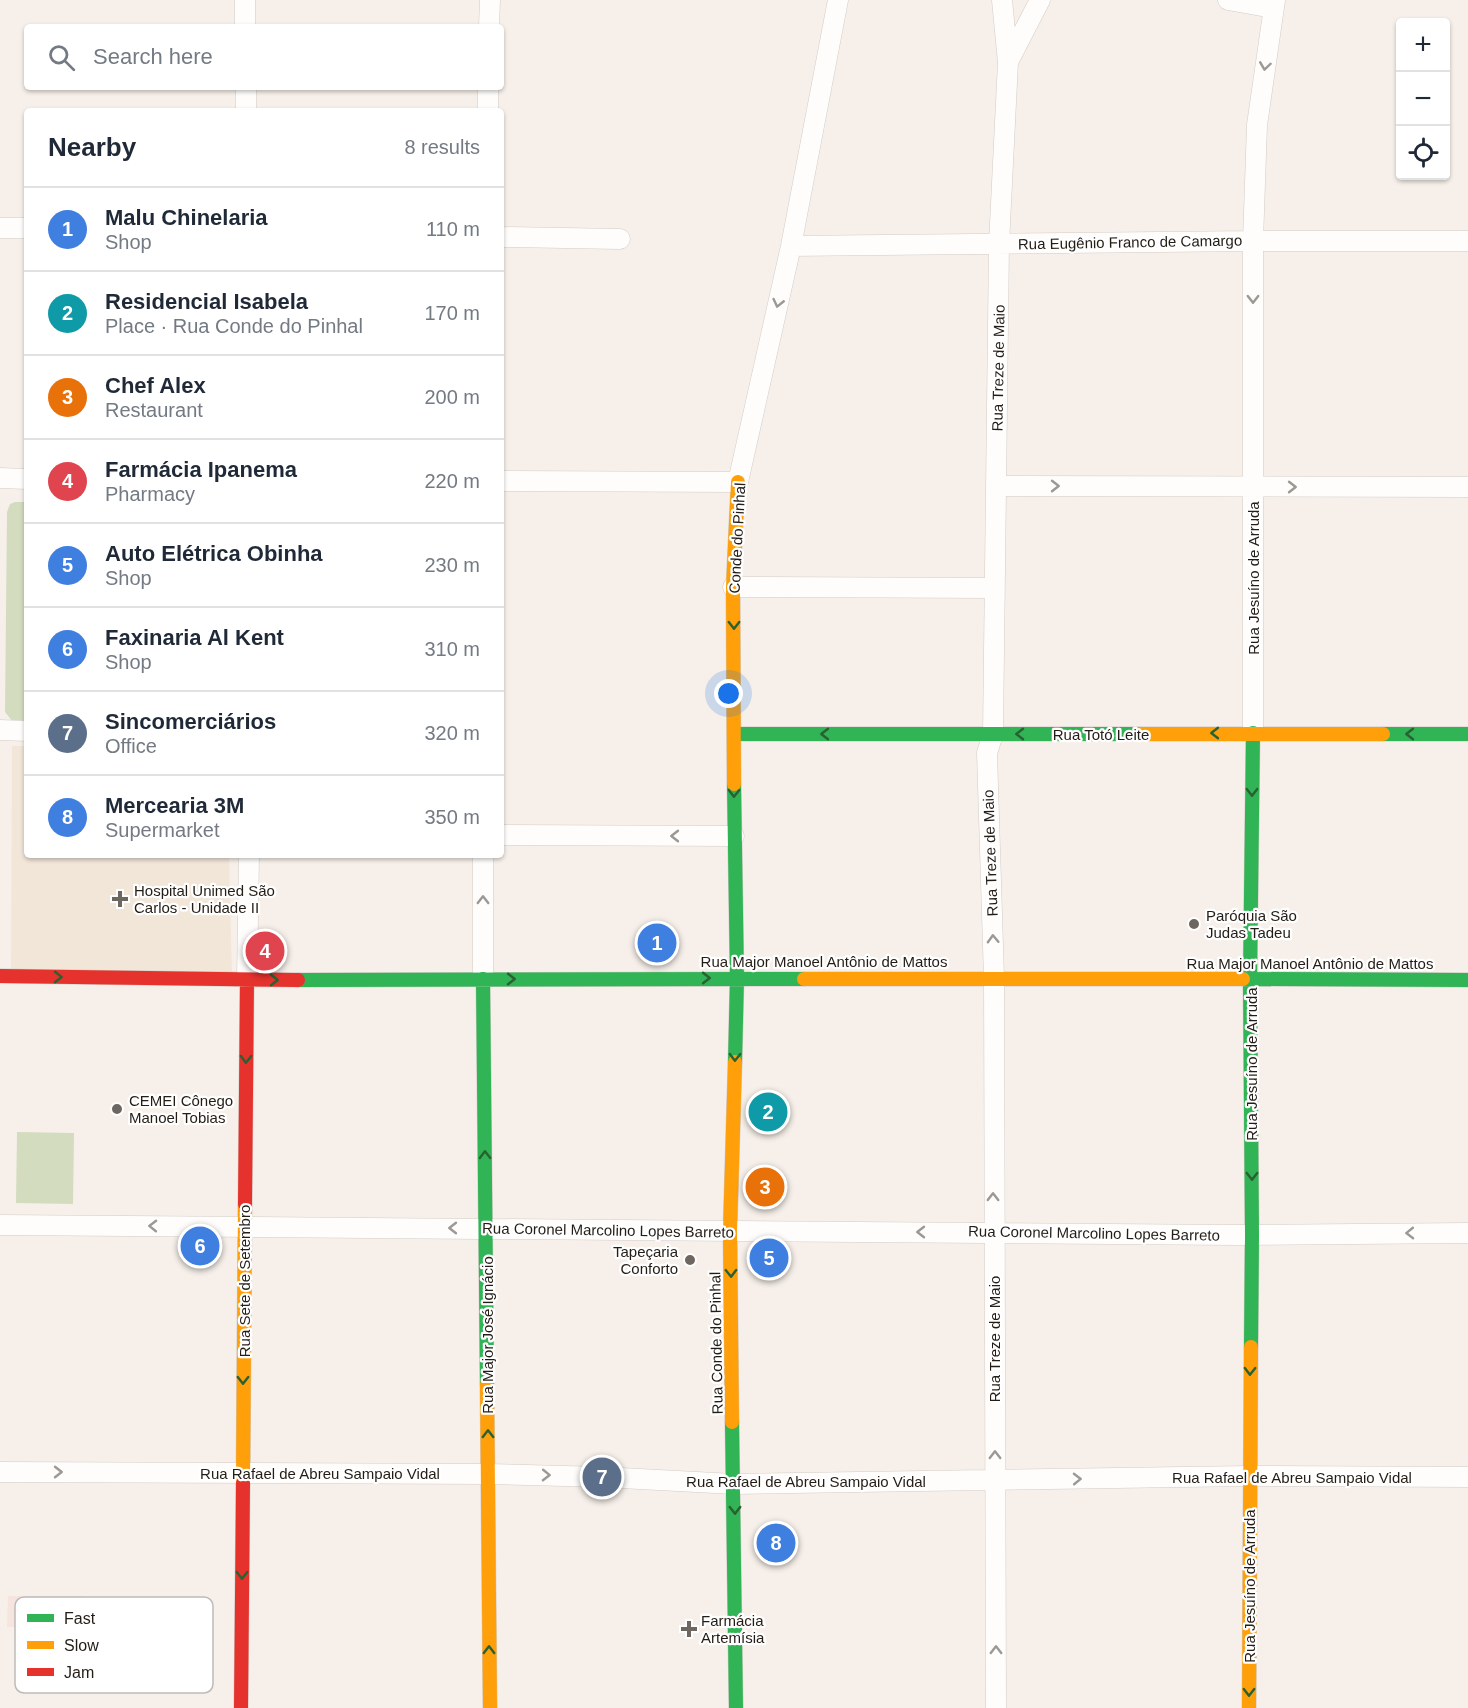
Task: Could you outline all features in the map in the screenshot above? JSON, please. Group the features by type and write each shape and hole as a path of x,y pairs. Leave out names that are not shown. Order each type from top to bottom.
{"street":[{"path":"245,0 245,24"},
{"path":"489,24 490,0"},
{"name":"Conde do Pinhal","path":"737,978 733,587 738,482 791,246 838,0"},
{"name":"Rua Treze de Maio","path":"996,1708 994,978 987,753 993,734 999,244 1008,62 1002,0"},
{"path":"1008,62 1040,0"},
{"path":"1228,0 1274,4"},
{"name":"Rua Jesuíno de Arruda","path":"1249,1708 1253,241 1257,125 1274,4"},
{"path":"246,90 246,108"},
{"path":"488,90 488,108"},
{"path":"0,228 24,228"},
{"path":"504,237 620,239"},
{"name":"Rua Eugênio Franco de Camargo","path":"791,246 1468,241"},
{"path":"0,478 24,479"},
{"path":"504,481 738,482"},
{"path":"996,486 1468,487"},
{"path":"733,587 994,588"},
{"path":"0,730 24,731"},
{"name":"Rua Totó Leite","path":"735,734 1468,734"},
{"path":"504,836 734,836"},
{"name":"Rua Sete de Setembro","path":"241,1708 249,858"},
{"name":"Rua Major José Ignácio","path":"483,858 490,1708"},
{"name":"Rua Major Manoel Antônio de Mattos","path":"0,976 247,980 994,978 1468,980"},
{"name":"Rua Conde do Pinhal","path":"736,1708 730,1231 737,978"},
{"name":"Rua Coronel Marcolino Lopes Barreto","path":"0,1225 1252,1235 1468,1233"},
{"name":"Rua Rafael de Abreu Sampaio Vidal","path":"0,1472 488,1474 602,1476 734,1484 1249,1476 1468,1477"}],"shaded area":[{"name":"Hospital Unimed São Carlos - Unidade II","path":"12,746 24,746 24,858 229,858 232,975 11,970"},
{"path":"8,1596 83,1596 15,1597 15,1627 7,1627"}],"green space":[{"path":"24,502 24,724 13,722 5,712 7,512 10,504"},
{"path":"17,1132 74,1133 73,1204 16,1203"}],"traffic: fast":[{"path":"1251,1347 1250,980 1253,733"},
{"path":"735,734 1140,734"},
{"path":"1383,734 1468,734"},
{"path":"734,784 737,978 735,1062"},
{"path":"483,979 487,1384"},
{"path":"298,980 804,979"},
{"path":"1243,979 1468,980"},
{"path":"732,1422 736,1708"}],"traffic: slow":[{"path":"734,784 733,587 738,482"},
{"path":"1140,734 1383,734"},
{"path":"804,979 1243,979"},
{"path":"732,1422 730,1231 735,1062"},
{"path":"243,1483 245,1204"},
{"path":"1249,1708 1251,1347"},
{"path":"487,1384 490,1708"}],"traffic: jam":[{"path":"0,976 298,980"},
{"path":"245,1204 247,980"},
{"path":"241,1708 243,1483"}],"place":[{"name":"Hospital Unimed São Carlos - Unidade II","path":"120,899"},
{"name":"Paróquia São Judas Tadeu","path":"1194,924"},
{"name":"Malu Chinelaria","path":"657,943"},
{"name":"Farmácia Ipanema","path":"265,951"},
{"name":"CEMEI Cônego Manoel Tobias","path":"117,1109"},
{"name":"Residencial Isabela","path":"768,1112"},
{"name":"Chef Alex","path":"765,1187"},
{"name":"Faxinaria Al Kent","path":"200,1246"},
{"name":"Auto Elétrica Obinha","path":"769,1258"},
{"name":"Tapeçaria Conforto","path":"690,1260"},
{"name":"Sincomerciários","path":"602,1477"},
{"name":"Mercearia 3M","path":"776,1543"},
{"name":"Farmácia Artemísia","path":"689,1629"}]}
